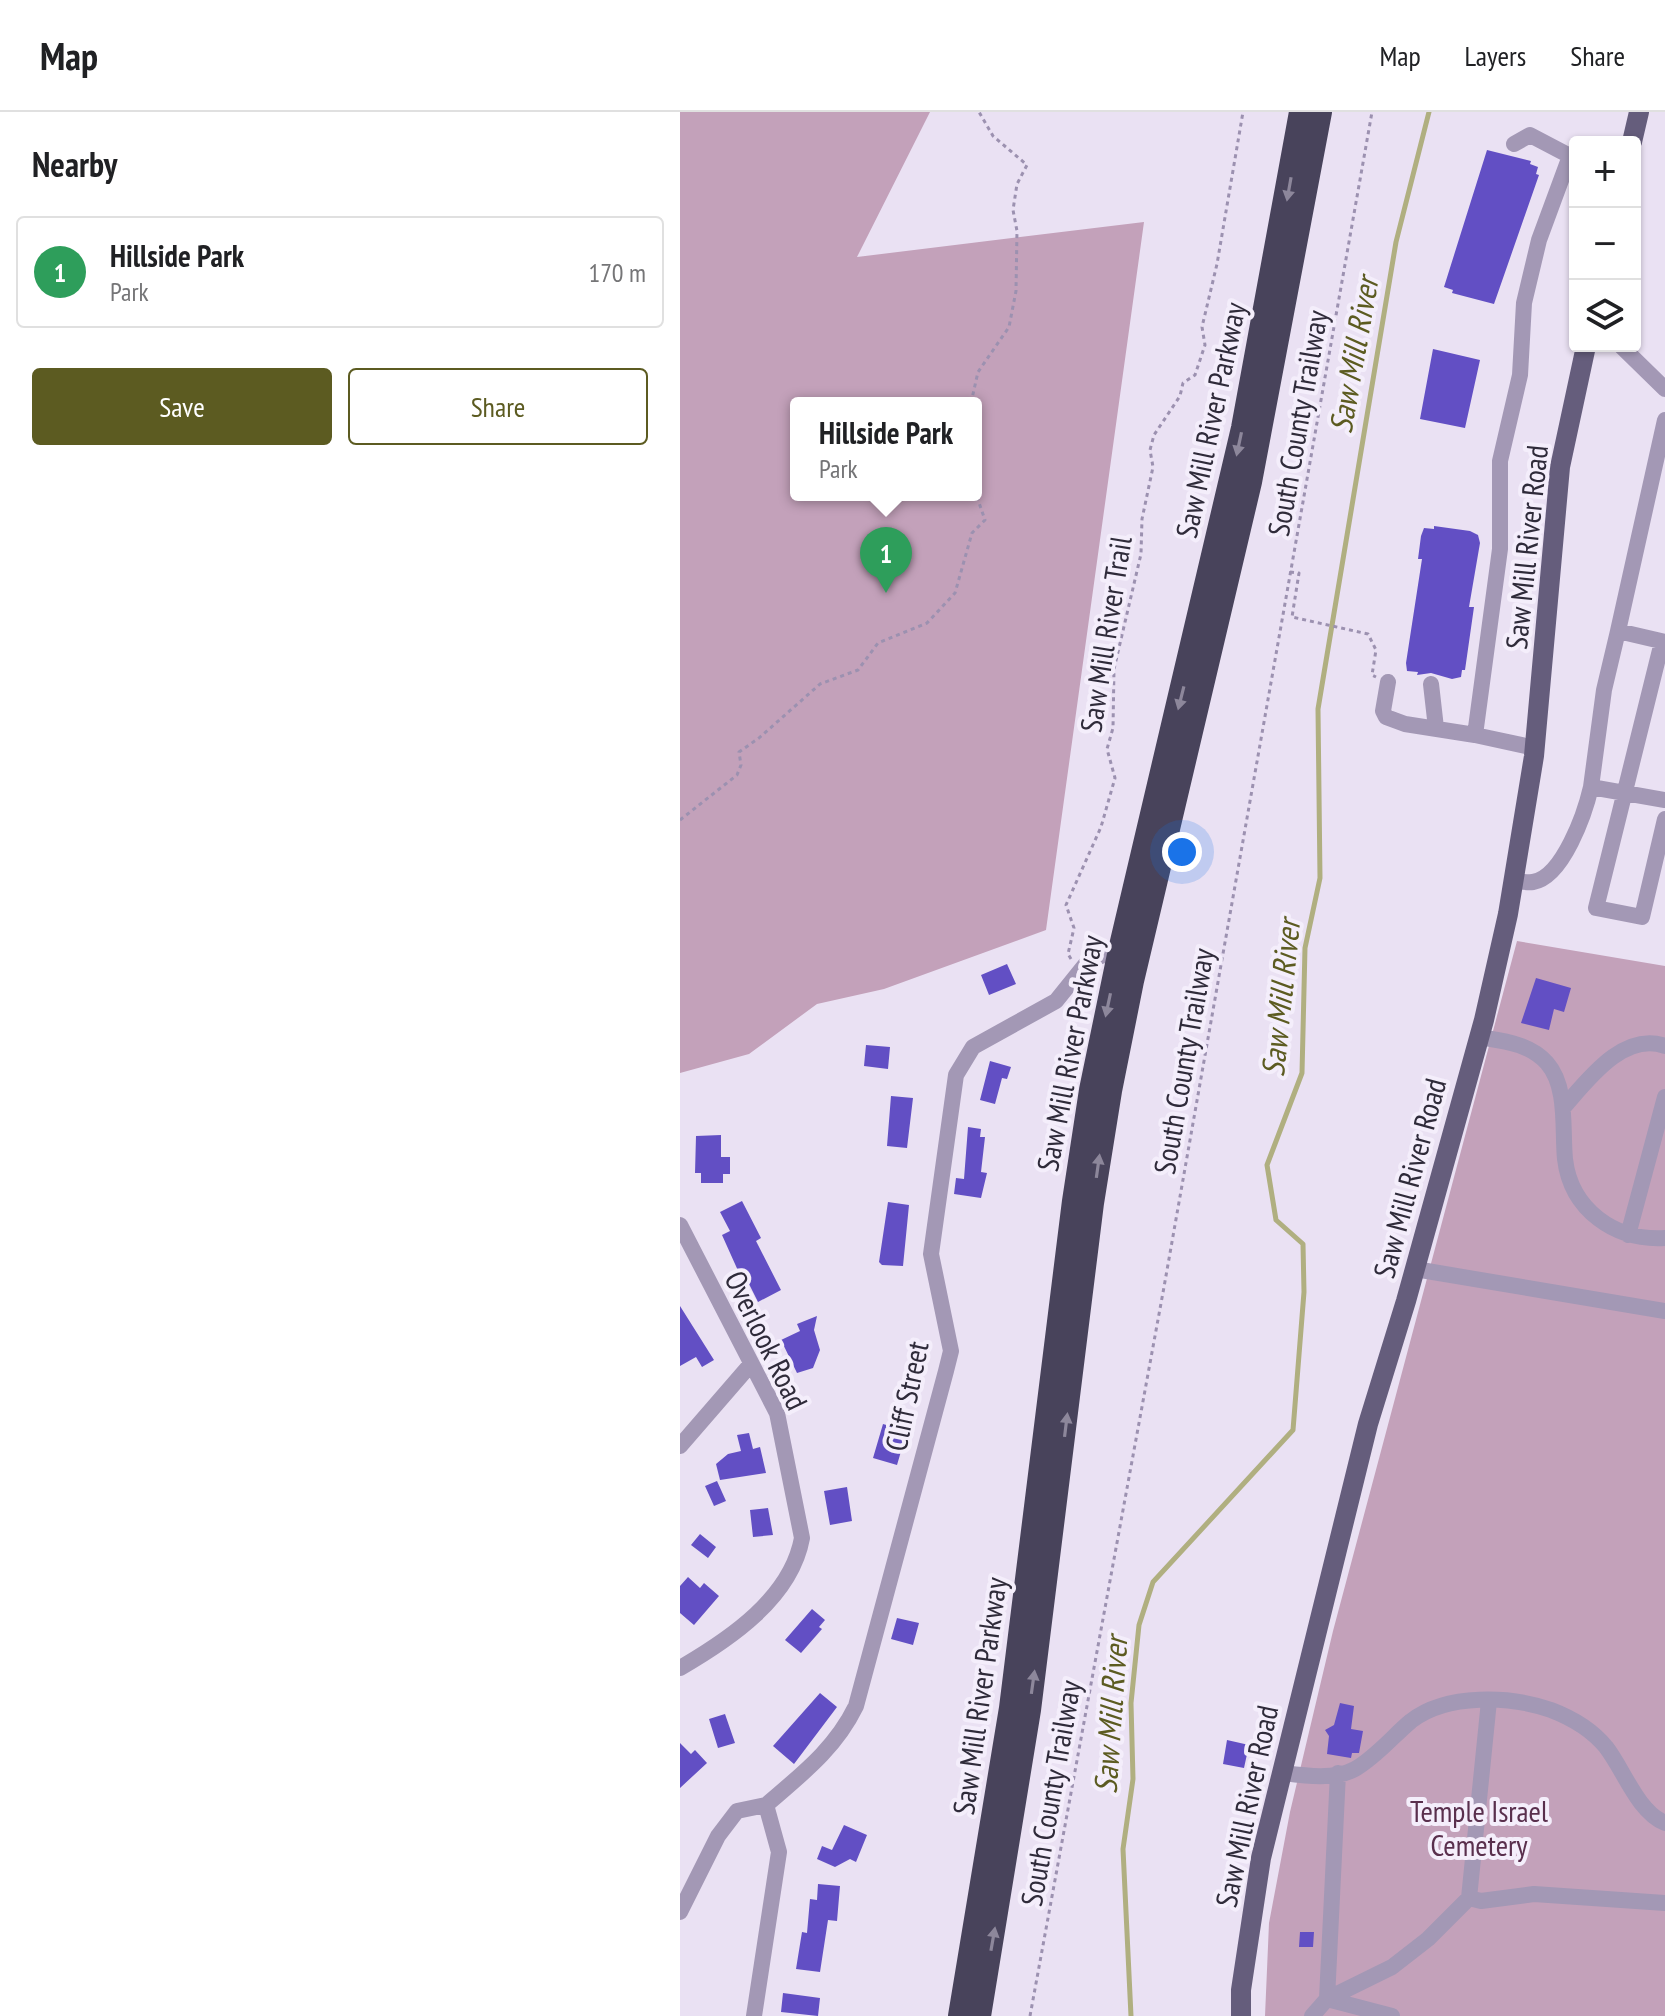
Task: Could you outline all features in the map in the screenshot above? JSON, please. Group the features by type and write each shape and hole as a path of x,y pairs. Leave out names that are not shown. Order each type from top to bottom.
{"highway":[{"name":"Saw Mill River Parkway","path":"960,2016 1015,1680 1082,1146 1120,950 1240,442 1301,112"},
{"name":"Saw Mill River Parkway","path":"979,2016 1036,1666 1092,1203 1110,1091 1135,967 1253,468 1320,112"}],"main road":[{"path":"1633,136 1639,112"},
{"name":"Saw Mill River Road","path":"1241,2016 1241,1990 1261,1858 1368,1424 1415,1269 1479,1037 1514,881 1535,748 1560,467 1585,352"}],"street":[{"path":"1514,144 1530,135 1569,154"},
{"path":"1475,735 1500,549 1500,461 1520,375 1524,303 1539,240 1569,166"},
{"path":"1627,352 1665,389"},
{"path":"1514,881 1533,883 1546,876 1562,857 1585,810 1604,690 1665,420"},
{"path":"1618,631 1663,642 1596,908 1642,917 1665,819"},
{"path":"1388,682 1383,711 1386,717 1535,748"},
{"path":"1431,684 1436,728"},
{"path":"1591,787 1665,800"},
{"name":"Cliff Street","path":"680,1912 718,1836 737,1811 766,1805 827,1752 843,1733 856,1706 951,1351 931,1254 956,1075 973,1047 1056,1001 1079,971 1099,955 1120,950"},
{"path":"1479,1037 1524,1046 1548,1064 1563,1108 1565,1163 1578,1198 1601,1224 1628,1235 1665,1238"},
{"path":"1563,1108 1595,1072 1627,1047 1665,1046"},
{"path":"1628,1235 1665,1097"},
{"name":"Overlook Road","path":"680,1225 777,1413 802,1538 798,1559 767,1604 680,1668"},
{"path":"1415,1269 1665,1311"},
{"path":"680,1446 751,1364"},
{"path":"1284,1773 1326,1776 1355,1769 1414,1719 1434,1708 1489,1701 1519,1701 1576,1721 1606,1746 1646,1808 1665,1823"},
{"path":"1312,2016 1327,1999 1392,1967 1428,1939 1469,1898 1489,1701"},
{"path":"1327,1999 1338,1773"},
{"path":"754,2016 779,1852 766,1805"},
{"path":"1469,1898 1481,1901 1534,1894 1665,1903"},
{"path":"1327,1999 1392,2016"}],"path":[{"path":"972,397 978,372 1009,327 1016,291 1017,231 1013,210 1017,184 1027,165 993,136 979,112"},
{"name":"Saw Mill River Trail","path":"1079,971 1068,954 1074,928 1066,905 1101,827 1115,778 1107,749 1113,728 1114,669 1141,554 1142,519 1153,467 1150,450 1154,435 1180,396 1183,383 1195,375 1205,345 1203,319 1217,264 1243,112"},
{"name":"South County Trailway","path":"1030,2016 1372,112"},
{"path":"680,820 737,775 741,765 739,752 749,742 759,738 820,684 858,670 878,643 927,623 948,601 955,593 972,533 985,520 978,501"},
{"path":"1290,572 1299,573 1292,617 1368,634 1376,650 1372,675 1388,682"}],"green space":[{"path":"680,112 930,112 857,257 1144,222 1046,930 884,989 817,1004 749,1054 680,1073"},
{"name":"Temple Israel Cemetery","path":"1517,941 1665,966 1665,2016 1265,2016 1269,1923 1290,1812 1333,1631"}],"building":[{"path":"1487,150 1531,161 1530,164 1538,167 1536,174 1539,175 1494,304 1452,293 1453,290 1444,287"},
{"path":"1433,349 1480,360 1465,428 1420,419"},
{"path":"1434,526 1470,531 1478,535 1480,543 1469,607 1474,607 1465,670 1462,670 1461,677 1452,679 1431,673 1417,675 1418,672 1407,671 1406,663 1422,559 1418,559 1421,536 1424,528 1434,529"},
{"path":"1007,964 1016,984 989,995 981,975"},
{"path":"1536,978 1571,988 1564,1012 1554,1009 1549,1030 1521,1023"},
{"path":"866,1045 890,1047 888,1069 864,1066"},
{"path":"990,1061 1011,1067 1007,1079 1002,1078 995,1104 980,1100"},
{"path":"891,1096 913,1098 907,1148 887,1146"},
{"path":"968,1127 981,1129 980,1137 985,1137 981,1172 987,1173 981,1198 954,1194 956,1178 964,1179"},
{"path":"721,1135 721,1157 730,1157 730,1174 723,1174 723,1183 701,1183 701,1173 695,1173 696,1136"},
{"path":"742,1201 761,1238 756,1241 781,1290 758,1302 748,1282 744,1284 722,1235 730,1231 720,1212"},
{"path":"888,1202 909,1205 903,1266 882,1265 879,1262"},
{"path":"680,1306 714,1360 702,1367 696,1357 680,1366"},
{"path":"817,1316 814,1330 820,1350 813,1368 797,1373 781,1340 800,1331 797,1324"},
{"path":"883,1424 907,1431 897,1465 873,1458"},
{"path":"749,1433 753,1449 760,1447 766,1473 720,1480 716,1464 728,1454 741,1451 737,1435"},
{"path":"717,1481 726,1501 714,1506 705,1486"},
{"path":"847,1487 852,1521 830,1525 824,1491"},
{"path":"768,1508 773,1535 753,1537 750,1510"},
{"path":"700,1534 716,1547 708,1558 691,1545"},
{"path":"688,1577 700,1588 704,1583 719,1596 694,1625 680,1613 680,1586"},
{"path":"812,1609 825,1620 819,1627 822,1629 801,1653 785,1640"},
{"path":"897,1618 919,1623 913,1645 891,1639"},
{"path":"820,1693 837,1707 794,1764 773,1746"},
{"path":"1340,1703 1354,1706 1351,1729 1363,1731 1359,1753 1352,1753 1351,1758 1327,1754 1329,1736 1325,1730 1334,1725"},
{"path":"725,1714 735,1743 718,1748 709,1719"},
{"path":"1227,1740 1249,1745 1244,1768 1223,1764"},
{"path":"680,1743 691,1754 695,1750 707,1763 680,1788"},
{"path":"844,1825 867,1835 856,1862 850,1859 835,1867 817,1859 822,1846 832,1850"},
{"path":"818,1884 840,1886 837,1921 828,1920 820,1972 796,1969 802,1932 807,1933 810,1899 817,1900"},
{"path":"1300,1932 1314,1932 1313,1947 1299,1947"},
{"path":"783,1993 820,1998 818,2016 781,2012"}],"waterway":[{"name":"Saw Mill River","path":"1131,2016 1123,1849 1133,1779 1131,1703 1139,1625 1153,1582 1293,1430 1304,1292 1303,1244 1276,1220 1267,1165 1302,1073 1305,948 1320,878 1318,709 1396,242 1429,112"}],"place":[{"name":"Hillside Park","path":"886,593"}]}
